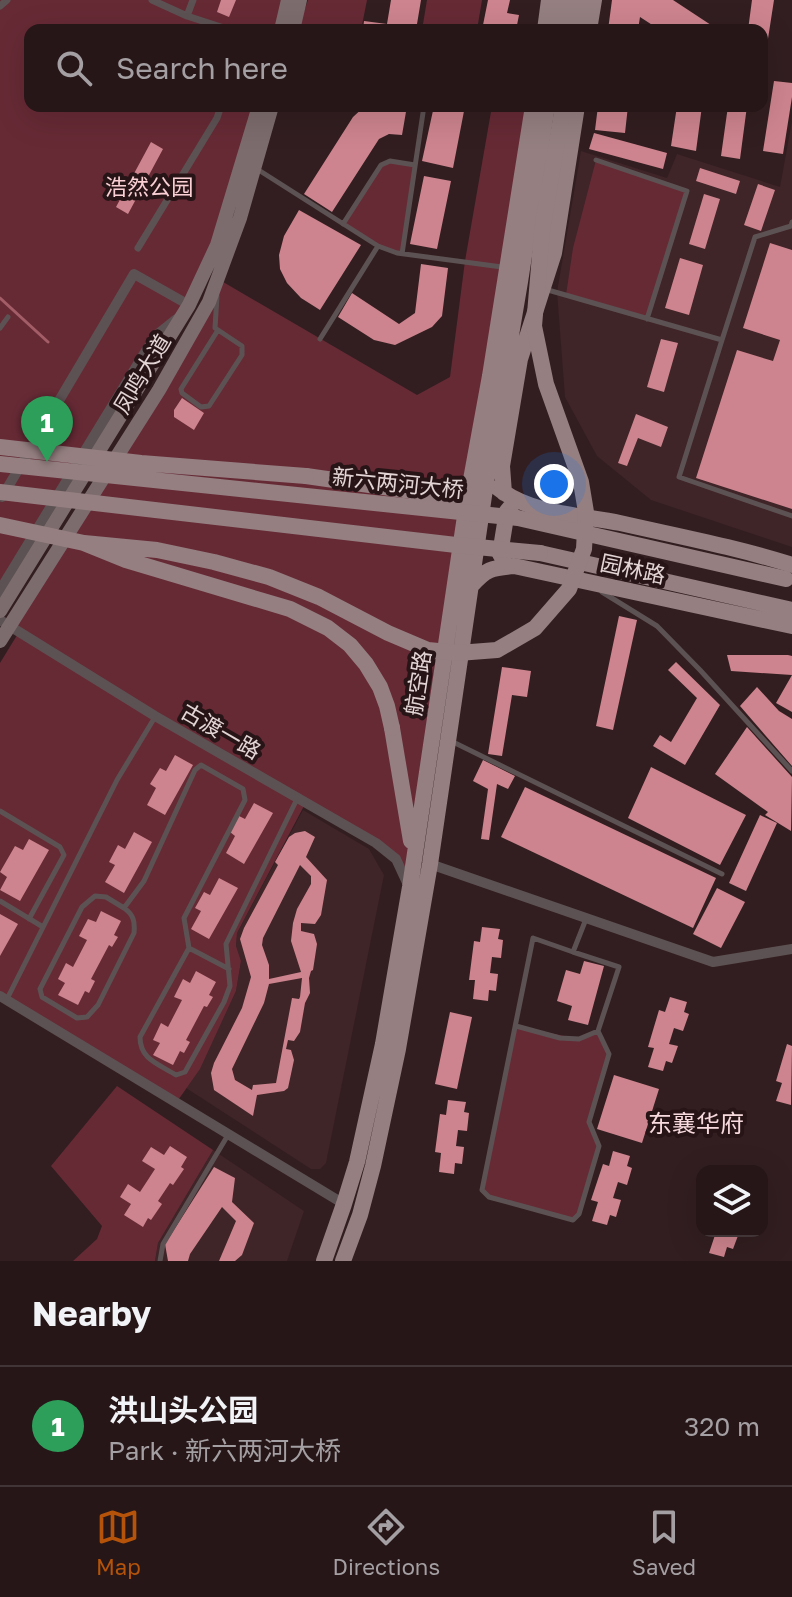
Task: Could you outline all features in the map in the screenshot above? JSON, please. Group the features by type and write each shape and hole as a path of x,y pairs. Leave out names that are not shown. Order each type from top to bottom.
{"main road":[{"path":"282,24 288,0"},
{"path":"294,24 300,0"},
{"path":"546,24 549,0"},
{"path":"560,24 564,0"},
{"path":"576,24 580,0"},
{"path":"590,24 594,0"},
{"name":"凤鸣大道","path":"0,611 186,310 217,245 257,112"},
{"name":"凤鸣大道","path":"0,641 5,623 159,390 203,314 218,279 270,112"},
{"name":"航空路","path":"324,1261 357,1162 383,1044 532,112"},
{"name":"航空路","path":"343,1261 373,1166 398,1049 430,864 488,466 546,112"},
{"path":"0,525 84,543 157,550 269,577 319,597 428,650 458,653 497,650 535,628 569,589 584,549 586,512 581,482 546,384 534,326 542,231 562,112"},
{"path":"504,493 502,466 520,359 554,253 576,112"},
{"path":"0,447 141,463 306,476 468,499"},
{"name":"新六两河大桥","path":"0,464 518,518 790,575"},
{"path":"488,466 492,483 504,493"},
{"path":"0,492 540,553 785,608"},
{"name":"园林路","path":"504,493 533,507 616,522 760,555 790,575"},
{"path":"511,566 500,554 507,511 510,506 521,502"},
{"path":"84,543 126,560 290,609 328,628 350,645 380,687 387,706 414,859"},
{"path":"471,586 482,573 494,567 511,566"},
{"name":"园林路","path":"511,566 792,626"}],"street":[{"path":"0,6 7,0"},
{"path":"152,0 212,24"},
{"path":"187,16 193,0"},
{"path":"138,248 219,112"},
{"path":"0,500 134,274 186,310 157,336 145,354 0,592"},
{"name":"古渡一路","path":"5,623 155,716 376,843 396,859 410,887"},
{"path":"430,864 713,962 792,949"},
{"path":"3,1001 344,1204"}],"lane":[{"path":"402,254 423,112"},
{"path":"596,160 687,191 647,319"},
{"path":"343,224 381,165 390,161 415,165"},
{"path":"255,167 378,246 402,254 507,267"},
{"path":"792,222 791,226 755,237 679,477 792,516"},
{"path":"320,339 378,246"},
{"path":"218,279 215,328 218,330 242,346 242,355 209,406 201,407 181,389 218,330"},
{"path":"543,288 722,340"},
{"path":"0,328 8,317"},
{"path":"584,581 657,626 792,771"},
{"path":"3,1001 117,780 155,716"},
{"path":"448,740 722,874"},
{"path":"124,908 144,881 195,770 201,765 243,789 245,800 184,918 189,948 140,1037 144,1056 176,1075 185,1072 230,986 226,944 297,799"},
{"path":"0,811 60,847 64,855 29,919"},
{"path":"95,896 106,897 124,908 135,922 134,933 98,1005 87,1017 77,1018 42,997 40,989 82,907 95,896"},
{"path":"0,901 43,927"},
{"path":"573,952 586,918"},
{"path":"533,938 573,952 619,967 598,1031 609,1054 589,1122 599,1146 579,1214 573,1220 489,1197 482,1190 533,938"},
{"path":"189,948 230,969"},
{"path":"516,1026 569,1039 579,1039 598,1031"},
{"path":"160,1261 163,1244 228,1135"}],"shaded area":[{"path":"792,121 792,547 651,500 597,456 565,397 557,292 581,151 667,178 677,154 780,187"},
{"path":"303,810 369,849 384,875 326,1163 320,1169 311,1169 186,1088 200,1068 236,991 241,961 236,946 237,933"},
{"path":"213,1150 304,1211 287,1261 155,1261 158,1243"}],"green space":[{"name":"浩然公园","path":"0,0 300,0 291,24 24,24 24,112 260,112 209,260 0,620"},
{"path":"308,0 367,0 362,24 300,24"},
{"path":"427,0 482,0 478,24 423,24"},
{"path":"491,112 531,112 410,887 396,859 305,804 237,933 236,946 241,961 236,991 200,1069 176,1103 0,996 0,663 19,632 10,626 218,279 417,395 450,377 465,261"},
{"path":"596,160 687,191 647,319 566,295 573,248"},
{"path":"390,161 415,165 402,254 378,246 343,224 381,165"},
{"path":"516,1026 579,1039 598,1031 609,1054 589,1122 599,1146 579,1214 573,1220 489,1197 482,1190"},
{"path":"117,1086 213,1150 158,1243 155,1261 73,1261 97,1239 102,1226 51,1166"}],"building":[{"path":"221,0 236,0 229,17 217,12"},
{"path":"391,0 421,0 417,24 387,24"},
{"path":"488,0 510,0 507,13 519,15 517,24 483,24"},
{"path":"612,0 673,0 709,24 651,24 640,17 639,24 609,24"},
{"path":"752,0 774,0 768,39 768,24 749,24"},
{"path":"774,81 792,83 783,154 763,151"},
{"path":"358,112 406,112 402,135 389,134 379,139 332,212 304,194"},
{"path":"433,112 464,112 453,168 422,161"},
{"path":"597,112 627,112 625,133 595,130"},
{"path":"676,112 701,112 696,151 671,146"},
{"path":"727,112 746,112 740,159 721,156"},
{"path":"594,133 667,153 663,169 589,149"},
{"path":"151,142 163,149 128,214 116,207"},
{"path":"700,168 740,181 736,194 696,181"},
{"path":"424,176 451,181 437,249 410,244"},
{"path":"758,184 775,190 761,231 744,225"},
{"path":"704,194 720,199 705,249 689,244"},
{"path":"299,210 361,245 320,310 301,298 287,283 280,269 279,255 284,236"},
{"path":"770,243 792,250 792,509 696,478 737,350 773,361 780,340 743,328"},
{"path":"680,258 703,265 689,315 665,308"},
{"path":"421,264 448,268 442,316 432,327 395,345 374,340 338,317 352,293 399,324 415,313"},
{"path":"661,339 678,343 664,392 647,387"},
{"path":"182,398 204,413 194,430 174,417 174,410"},
{"path":"636,414 668,427 661,447 638,438 627,466 618,463"},
{"path":"619,616 637,620 613,730 596,726"},
{"path":"727,655 792,656 792,675 731,671"},
{"path":"676,662 720,705 685,765 653,746 660,735 671,742 697,698 668,670"},
{"path":"502,667 531,671 527,697 512,695 502,756 488,754"},
{"path":"792,675 792,712 776,703"},
{"path":"757,687 779,711 792,719 792,766 740,706"},
{"path":"747,727 792,777 791,831 765,815 768,812 715,774"},
{"path":"175,755 193,765 165,815 147,805 156,788 150,784 160,768 166,771"},
{"path":"483,760 515,776 508,789 497,784 489,840 481,839 488,789 473,781"},
{"path":"651,767 746,815 720,865 628,818"},
{"path":"525,787 716,878 693,928 501,837"},
{"path":"254,803 273,813 244,864 226,853 235,836 230,832 239,816 245,819"},
{"path":"760,815 777,823 746,891 729,883"},
{"path":"305,831 315,837 306,857 327,880 321,915 315,924 301,923 301,931 314,934 317,944 309,978 310,993 300,1032 294,1041 288,1040 286,1049 291,1050 294,1060 288,1088 257,1095 253,1116 214,1090 211,1073 242,1008 251,977 240,939 278,865 275,862 289,837","holes":["300,865 311,876 311,884 297,909 291,941 301,972 269,979 263,938","302,978 300,997 292,998 276,1083 253,1085 252,1090 235,1080 232,1069 264,1003 269,984"]},
{"path":"134,832 152,842 124,893 105,882 115,865 109,862 118,845 125,849"},
{"path":"29,839 49,850 20,901 0,890 7,877 0,872 15,846 23,850"},
{"path":"219,878 238,888 209,939 191,929 201,911 195,908 204,892 210,895"},
{"path":"717,888 745,902 721,948 693,934"},
{"path":"101,911 121,921 114,935 118,937 112,947 109,945 91,979 95,981 89,993 85,991 78,1005 58,995 65,983 58,979 66,963 73,967 87,940 79,936 88,919 96,922"},
{"path":"0,914 18,924 0,956"},
{"path":"482,927 500,929 498,939 503,940 501,958 492,957 490,973 498,974 496,991 489,990 488,1001 473,999 475,980 469,980 474,941 480,942"},
{"path":"584,961 604,966 588,1025 568,1020 572,1006 557,1001 566,970 580,974"},
{"path":"196,971 216,982 209,995 213,997 207,1007 204,1006 186,1040 190,1042 184,1053 180,1051 173,1065 153,1055 160,1043 153,1040 161,1023 168,1027 182,1000 174,997 183,979 190,983"},
{"path":"670,997 687,1002 684,1012 689,1014 683,1031 674,1028 669,1044 678,1046 672,1063 666,1061 663,1071 648,1067 654,1048 648,1047 659,1010 665,1012"},
{"path":"450,1012 472,1017 457,1089 435,1084"},
{"path":"787,1044 792,1046 791,1105 776,1101 782,1083 776,1081"},
{"path":"614,1075 659,1089 642,1143 597,1129"},
{"path":"448,1100 466,1102 464,1112 469,1113 467,1131 458,1130 456,1146 464,1147 462,1164 455,1163 454,1174 439,1172 441,1153 435,1152 440,1114 446,1115"},
{"path":"170,1146 187,1157 181,1167 184,1169 173,1185 170,1183 158,1201 162,1204 143,1227 124,1215 131,1204 120,1197 128,1184 140,1192 155,1169 142,1161 151,1147 164,1155"},
{"path":"613,1151 630,1156 627,1166 632,1168 627,1185 618,1182 613,1198 621,1200 616,1217 610,1215 607,1225 592,1221 598,1202 591,1200 603,1164 609,1166"},
{"path":"214,1167 235,1178 232,1202 254,1223 242,1255 235,1261 219,1261 236,1221 222,1207 188,1261 168,1261 165,1244"},
{"path":"714,1237 738,1237 733,1249 727,1247 724,1257 709,1253"}],"waterway":[{"path":"0,298 48,342"}],"place":[{"name":"洪山头公园","path":"47,462"}],"district":[{"name":"东襄华府","path":"696,1124"}]}
